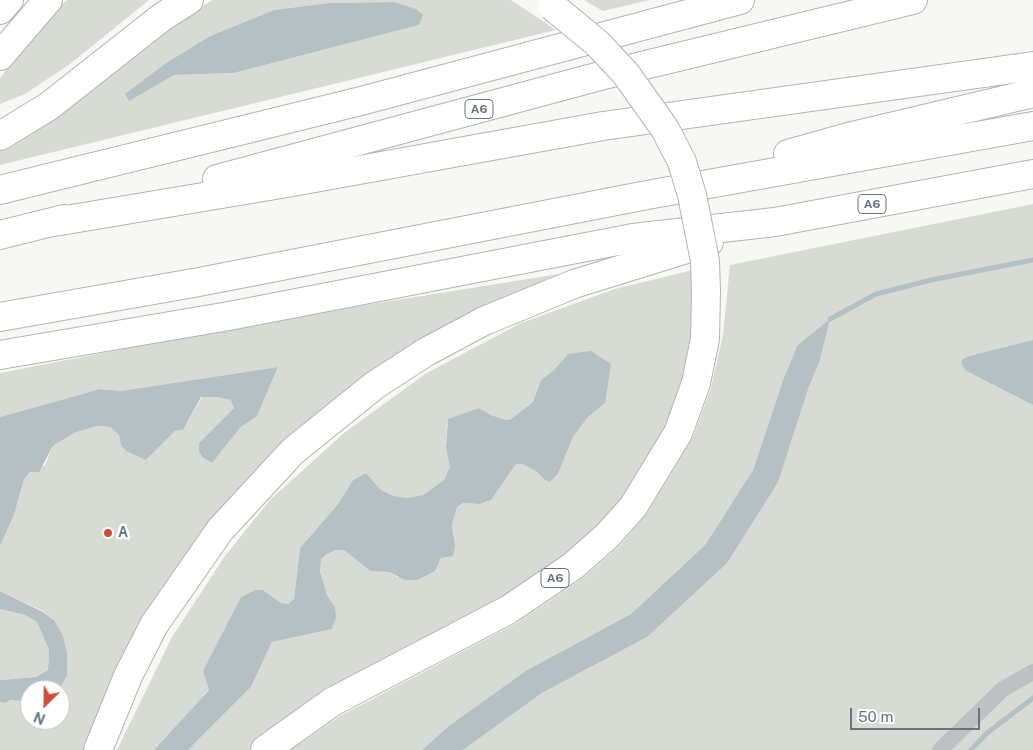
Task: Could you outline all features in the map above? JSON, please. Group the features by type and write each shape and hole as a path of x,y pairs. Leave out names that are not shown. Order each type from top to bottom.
{"highway":[{"path":"0,10 9,0"},
{"path":"0,56 48,0"},
{"path":"0,136 49,106 162,17 190,0"},
{"path":"0,190 361,101 740,0"},
{"name":"A6","path":"0,235 600,76 912,0"},
{"name":"A6","path":"265,750 332,702 508,610 573,566 607,536 632,507 678,433 698,374 704,339 706,292 705,261 692,195 682,162 665,129 626,74 596,43 547,3"},
{"name":"A6","path":"48,223 603,126 1033,66"},
{"path":"647,195 852,136 1033,93"},
{"path":"0,316 199,282 647,195 1033,126"},
{"name":"A6","path":"0,355 229,316 633,238 775,222 1033,174"},
{"name":"A6","path":"98,750 128,676 154,625 220,530 293,451 375,385 452,337 537,298 610,272 775,222"}],"street":[{"path":"940,750 1004,689 1033,672"}],"shaded area":[{"path":"67,0 149,0 70,64 25,94 0,104 0,78 47,17"},
{"path":"213,0 511,0 556,30 0,165 0,143 177,20","holes":["394,2 419,25 234,73 174,75 126,94 166,63 210,36 274,10 329,3"]},
{"path":"584,0 650,0 603,11"},
{"path":"394,2 416,9 423,15 419,25 234,73 174,75 129,101 125,94 166,63 210,36 274,10 329,3"},
{"path":"1033,204 1033,340 969,356 966,371 1033,405 1033,750 463,750 542,693 647,637 808,389 819,363 797,346 783,380 753,470 705,545 631,614 527,670 450,725 422,750 290,750 340,716 517,623 583,578 618,547 645,516 692,439 711,388 723,335 730,265"},
{"path":"693,270 691,353 670,429 600,530 504,602 282,725 250,750 188,750 251,687 272,642 332,629 335,607 327,595 320,571 320,559 336,550 344,550 370,571 389,572 397,577 435,571 441,558 448,556 454,534 452,525 457,507 463,503 480,504 491,500 516,464 522,464 536,471 545,480 550,482 558,474 573,437 588,417 605,403 568,354 554,370 541,380 533,402 511,419 506,420 491,415 479,408 447,423 446,447 451,467 444,480 423,495 408,498 394,496 381,490 366,473 353,480 338,504 300,548 294,599 288,604 281,603 263,590 256,590 203,671 209,689 186,716 154,750 117,750 172,637 225,556 270,500 344,433 425,374 521,323 615,289"},
{"path":"559,274 499,301 379,366 288,441 136,634 90,731 84,750 0,750 0,702 20,701 20,730 70,730 70,680 65,680 67,676 67,653 63,635 54,620 43,611 0,591 0,546 14,515 24,479 30,472 45,465 53,446 74,433 97,426 110,427 119,435 121,445 146,460 175,431 183,430 202,397 232,400 234,408 199,443 199,452 203,458 212,463 241,427 257,416 278,367 121,391 100,389 0,417 0,373 278,319"},
{"path":"830,319 819,363 808,389 778,482 727,563 647,637 542,693 463,750 422,750 450,725 527,670 631,614 705,545 753,470 783,380 797,346"},
{"path":"1033,340 1033,405 966,371 962,365 962,360 969,356"},
{"path":"591,351 611,364 605,403 588,417 573,437 558,474 550,482 545,480 536,471 522,464 516,464 491,500 480,504 463,503 457,507 452,525 455,545 453,556 441,558 435,571 417,580 405,580 389,572 370,571 344,550 336,550 327,554 321,559 320,571 327,595 335,607 336,617 332,629 272,642 251,687 188,750 154,750 209,690 203,671 241,597 256,590 263,590 281,603 288,604 294,599 300,548 338,504 353,480 366,473 381,490 394,496 408,498 423,495 444,480 450,467 446,447 448,419 479,408 491,415 506,420 511,419 533,402 541,380 554,370 568,354"},
{"path":"278,367 257,416 241,427 212,463 203,458 199,452 199,443 234,408 231,400 216,397 201,397 183,430 175,431 146,460 126,451 121,445 119,435 110,427 97,426 74,433 53,446 39,472 30,472 24,479 14,515 0,546 0,417 100,389 121,391"},
{"path":"0,591 43,612 54,620 63,635 67,653 67,676 65,680 20,680 20,701 0,702 0,680 36,677 48,670 49,650 37,622 25,615 0,609"},
{"path":"0,609 25,615 37,622 49,650 48,670 36,677 0,680"}],"waterway":[{"path":"830,319 876,294 931,280 1033,260"},
{"path":"971,750 987,733 1033,698"}],"place":[{"name":"A","path":"108,533"}]}
